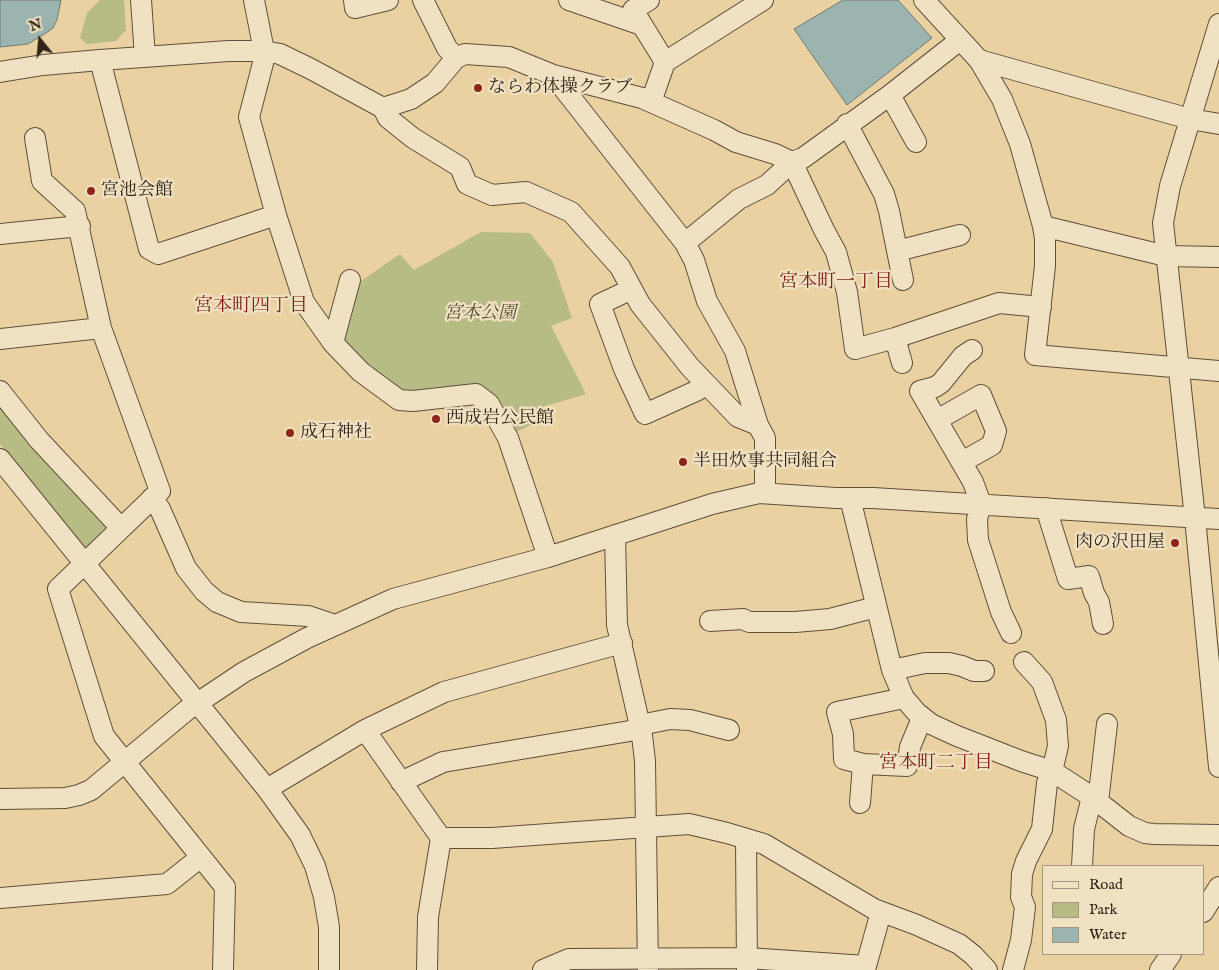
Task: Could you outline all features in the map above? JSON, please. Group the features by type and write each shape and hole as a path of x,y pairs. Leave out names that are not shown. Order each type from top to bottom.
{"street":[{"path":"141,0 145,57"},
{"path":"254,0 264,51 263,63 249,117 276,215 304,302 333,343 361,372 399,400 413,401 476,394 489,404 508,438 548,557"},
{"path":"354,0 355,8 388,0"},
{"path":"422,0 447,48 456,58"},
{"path":"569,0 642,25"},
{"path":"648,0 633,10 665,62"},
{"path":"652,102 665,62 763,0"},
{"path":"924,0 979,60 1009,116 1020,144 1043,226 1045,266 1035,355 1219,371"},
{"path":"1219,24 1165,205 1163,223 1215,686 1219,767"},
{"path":"685,243 739,199 767,185 792,162 803,158 847,124 890,96 960,40"},
{"path":"0,72 43,65 229,51 264,51 280,54 311,68 383,108 388,118 407,133 460,167 467,184 492,195 526,192 571,212 620,267 640,304 706,385 738,417 758,425"},
{"path":"383,108 411,99 435,83 456,58 464,54 509,57 553,75 642,98 714,130 736,142 775,154 792,162 836,252 847,292 855,349 895,338 999,303 1041,307"},
{"path":"100,60 149,249 158,254 276,215"},
{"path":"979,60 1190,119 1219,124"},
{"path":"553,75 685,243 694,260 707,301 735,351 758,425 765,438 764,492"},
{"path":"890,96 916,142"},
{"path":"847,124 884,194 903,280"},
{"path":"35,138 42,181 76,212 101,328 160,491 58,588 104,736 225,887 223,970"},
{"path":"0,234 80,226"},
{"path":"1043,226 1166,256 1219,257"},
{"path":"897,252 960,235"},
{"path":"333,343 350,280"},
{"path":"632,290 600,304 624,370 645,414 706,385"},
{"path":"0,339 101,328"},
{"path":"895,338 902,363"},
{"path":"972,350 963,356 941,383 935,387 920,391 973,482 981,504 977,519 978,540 1001,612 1011,633"},
{"path":"0,391 39,440 121,528"},
{"path":"937,420 981,395 996,431 992,445 962,462"},
{"path":"0,459 267,789 300,835 315,866 324,896 329,927 329,970"},
{"path":"0,798 65,798 91,790 197,703 244,672 307,638 393,600 548,557 712,504 764,492 836,498 873,498 1219,519"},
{"path":"152,498 160,508 186,568 204,591 217,602 241,612 308,616 335,625"},
{"path":"850,498 892,670 904,698 922,718 957,736 1052,771 1095,799 1129,826 1145,833 1219,834"},
{"path":"1046,508 1068,579 1089,576 1099,602 1103,624"},
{"path":"615,535 617,625 640,727 645,761 648,964"},
{"path":"710,621 743,619 749,622 795,622 830,619 876,606"},
{"path":"267,789 365,730 444,692 622,643"},
{"path":"1013,970 1021,940 1025,908 1021,897 1022,874 1026,861 1042,829 1047,783 1058,746 1056,720 1042,682 1024,662"},
{"path":"892,670 925,663 949,663 974,671 984,671"},
{"path":"904,698 837,712 843,734 844,759 863,764 907,766 910,747 922,718"},
{"path":"401,782 443,762 630,731 650,723 670,719 690,720 729,730"},
{"path":"1082,865 1084,829 1095,799 1107,724"},
{"path":"365,730 441,838 428,917 427,970"},
{"path":"860,803 863,764"},
{"path":"441,838 492,838 690,824 764,844 881,912 917,925 959,944 981,967"},
{"path":"746,839 747,964"},
{"path":"0,898 167,884 201,857"},
{"path":"1204,910 1219,887"},
{"path":"543,970 569,959 648,964 866,966 881,912"},
{"path":"1160,970 1170,955"}],"green space":[{"path":"100,0 124,0 126,30 116,41 87,44 80,38 87,13"},
{"name":"宮本公園","path":"481,232 530,233 553,262 572,318 551,326 586,394 536,409 540,420 511,435 496,398 400,392 369,368 342,341 354,286 400,254 414,270"},
{"path":"0,404 108,524 108,530 88,548 84,549 0,444"}],"water":[{"path":"0,0 61,0 57,20 53,28 28,44 0,47"},
{"path":"843,0 898,0 932,38 847,105 794,29"}],"place":[{"name":"ならわ体操クラブ","path":"478,88"},
{"name":"宮池会館","path":"91,191"},
{"name":"西成岩公民館","path":"436,419"},
{"name":"成石神社","path":"290,433"},
{"name":"半田炊事共同組合","path":"683,462"},
{"name":"肉の沢田屋","path":"1175,543"}],"district":[{"name":"宮本町一丁目","path":"836,283"},
{"name":"宮本町四丁目","path":"251,307"},
{"name":"宮本町二丁目","path":"936,764"}]}
